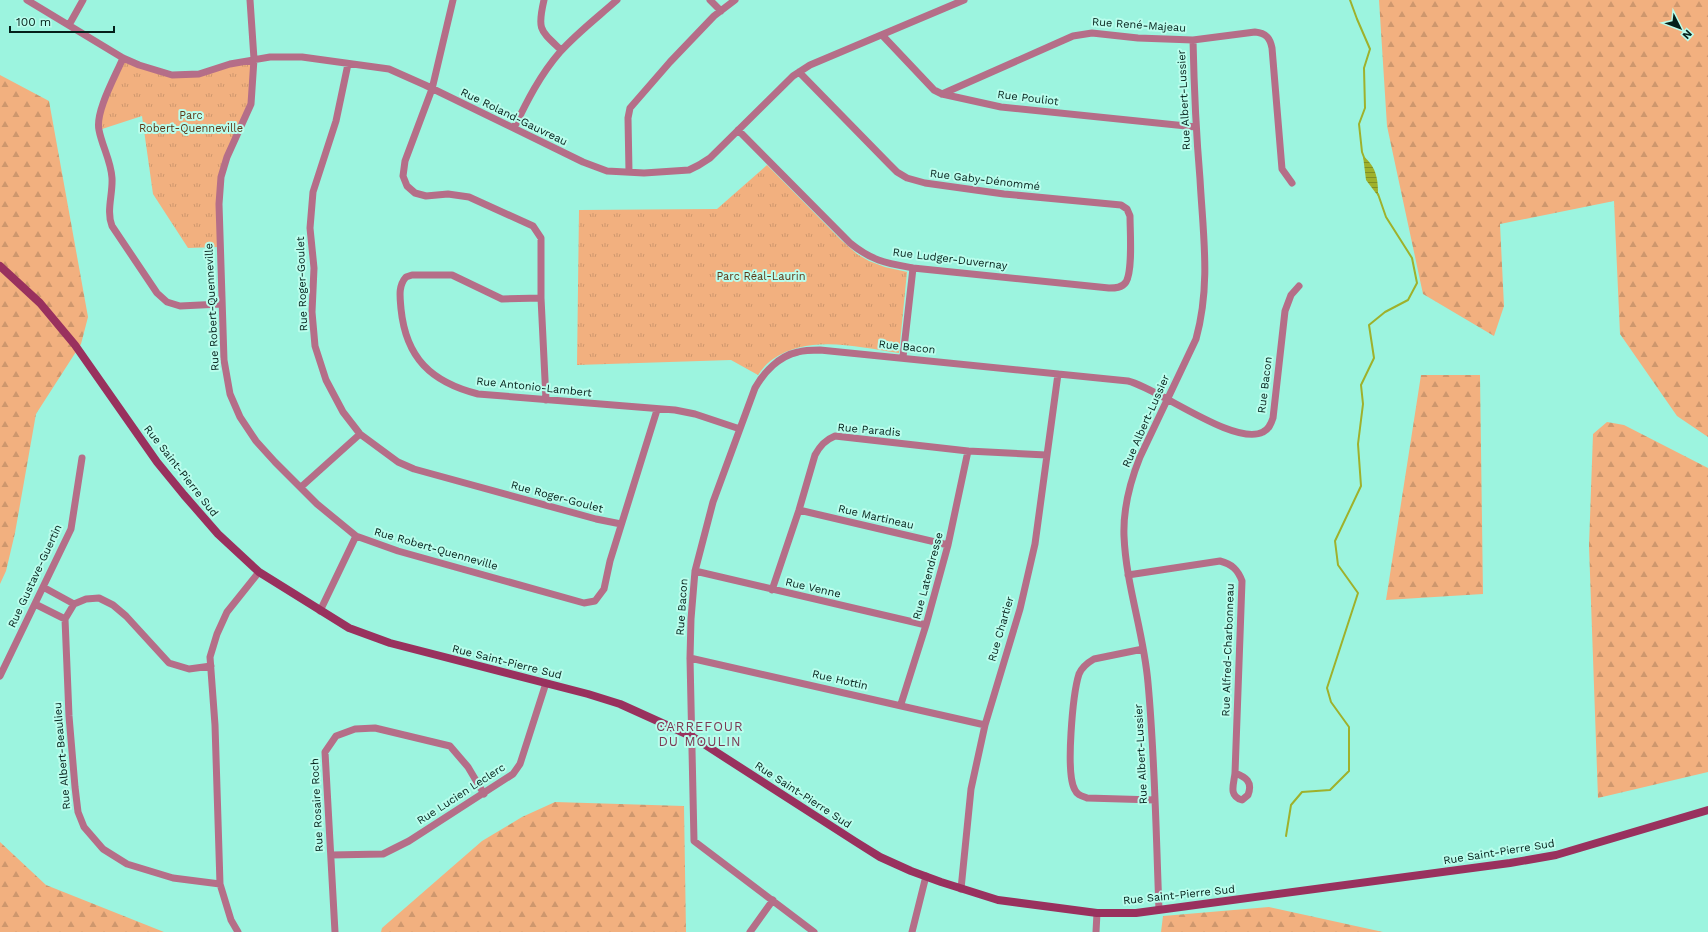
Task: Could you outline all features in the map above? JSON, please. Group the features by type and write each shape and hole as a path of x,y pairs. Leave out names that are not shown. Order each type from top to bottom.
{"street":[{"name":"Rue Roland-Gauvreau","path":"27,0 123,58 160,72 183,76 199,74 230,64 270,57 302,57 389,70 432,89 583,162 607,171 644,173 689,170 699,165 710,158 793,76 810,65 964,0"},
{"path":"68,25 83,0"},
{"name":"Rue Robert-Quenneville","path":"250,0 254,59 251,104 227,157 221,177 219,204 221,304 224,360 230,394 240,418 256,441 329,514 356,536 398,550 584,602 595,601 604,589 610,561 621,524"},
{"path":"453,0 432,89 403,169 403,176 407,186 415,193 426,196 448,194 469,197 533,226 541,238 546,400"},
{"path":"544,0 540,17 541,28 561,50"},
{"path":"514,128 536,84 561,50 617,0"},
{"path":"710,0 721,11"},
{"path":"629,172 628,118 630,108 714,16 729,3 735,0"},
{"path":"944,0 947,7"},
{"name":"Rue René-Majeau","path":"942,94 1073,36 1085,33 1138,38 1192,40 1255,32 1266,36 1270,40 1272,48 1282,169 1292,183"},
{"name":"Rue Pouliot","path":"882,35 934,90 942,94 1001,107 1196,127"},
{"name":"Rue Albert-Lussier","path":"1159,910 1155,800 1148,681 1128,575 1124,535 1127,498 1140,457 1196,339 1201,321 1205,296 1206,267 1196,127 1192,40"},
{"path":"123,58 98,116 99,130 111,167 112,188 109,216 112,226 157,293 167,302 180,306 221,304"},
{"name":"Rue Roger-Goulet","path":"348,64 336,121 313,192 310,228 314,268 312,312 315,346 326,380 343,412 360,434 398,462 427,473 596,519 621,524"},
{"name":"Rue Gaby-Dénommé","path":"799,72 888,164 907,178 925,183 1004,194 1121,205 1127,209 1130,216 1129,264 1126,282 1117,288"},
{"name":"Rue Ludger-Duvernay","path":"738,130 854,247 870,258 881,262 913,268 1117,288"},
{"name":"Rue Saint-Pierre Sud","path":"0,266 37,299 75,345 157,462 184,495 218,534 259,572 349,628 390,643 546,683 620,704 693,737 880,856 960,889 998,900 1097,913 1136,913 1518,862 1556,855 1708,810"},
{"path":"903,357 913,268"},
{"name":"Rue Antonio-Lambert","path":"542,298 502,299 452,275 412,275 406,277 400,287 403,326 408,342 417,358 430,372 444,382 460,389 478,394 657,410 675,410 695,414 740,429"},
{"name":"Rue Bacon","path":"773,900 694,841 693,737 690,658 691,618 695,571 713,502 755,388 761,377 772,365 797,352 820,350 903,357 1128,381 1142,386 1212,422 1238,432 1250,434 1262,433 1270,427 1273,418 1285,311 1291,295 1299,286"},
{"name":"Rue Chartier","path":"960,889 971,789 985,725 1020,609 1035,544 1058,374"},
{"path":"621,524 657,410"},
{"path":"301,487 360,434"},
{"name":"Rue Paradis","path":"772,590 799,510 815,455 828,438 835,436 968,451 1046,455"},
{"name":"Rue Latendresse","path":"901,704 926,625 948,545 968,451"},
{"name":"Rue Gustave-Guertin","path":"0,676 70,528 82,458"},
{"name":"Rue Martineau","path":"799,510 948,545"},
{"path":"320,611 356,536"},
{"name":"Rue Alfred-Charbonneau","path":"1128,575 1220,561 1227,562 1239,573 1242,581 1235,773"},
{"name":"Rue Venne","path":"695,571 926,625"},
{"path":"238,932 231,920 220,884 215,725 210,656 217,634 227,612 259,572"},
{"path":"43,587 74,604"},
{"path":"35,604 65,619 74,604 92,598 99,598 114,605 126,616 170,664 189,669 210,666"},
{"name":"Rue Albert-Beaulieu","path":"65,619 69,716 75,787 78,812 84,827 103,849 127,864 173,878 220,884"},
{"path":"1143,649 1094,659 1087,663 1080,673 1074,694 1070,775 1074,789 1077,793 1087,798 1155,800"},
{"name":"Rue Hottin","path":"690,658 901,704 985,725"},
{"name":"Rue Lucien Leclerc","path":"331,855 383,854 409,842 513,774 520,764 546,683"},
{"name":"Rue Rosaire Roch","path":"335,932 325,752 336,736 355,729 375,728 450,746 468,767 484,794"},
{"path":"912,932 926,876"},
{"path":"750,932 773,900 814,932"},
{"path":"1096,932 1097,913"}],"green space":[{"path":"1379,0 1708,0 1708,437 1677,416 1620,334 1614,201 1500,224 1504,306 1494,336 1423,294 1387,126"},
{"name":"Parc Robert-Quenneville","path":"123,58 183,76 254,59 251,104 221,177 220,247 188,248 153,194 142,116 99,130 98,116"},
{"path":"0,75 49,101 88,317 81,344 36,414 15,533 6,571 0,584"},
{"name":"Parc Réal-Laurin","path":"767,165 841,240 857,254 869,261 885,267 907,272 899,353 834,344 802,347 787,351 773,359 758,375 731,360 577,365 579,210 717,209"},
{"path":"1421,375 1480,375 1483,594 1386,600"},
{"path":"1607,422 1624,425 1708,468 1708,772 1598,798 1589,546 1593,434"},
{"path":"555,802 684,806 686,932 381,932 382,928 482,841 522,817"},
{"path":"0,842 46,885 164,932 0,932"},
{"path":"1269,907 1383,932 1161,932 1163,916"}],"shaded area":[{"path":"1363,156 1368,160 1376,174 1378,196 1366,180"}],"waterway":[{"path":"1350,0 1370,49 1364,68 1365,108 1359,124 1362,152 1365,160"},
{"path":"1286,836 1291,805 1302,792 1330,790 1349,771 1349,727 1331,702 1327,688 1358,593 1338,565 1335,541 1361,486 1358,444 1363,404 1361,385 1374,358 1369,325 1385,312 1408,300 1417,283 1412,258 1386,217 1378,194"}],"district":[{"name":"CARREFOUR DU MOULIN","path":"700,734"}]}
